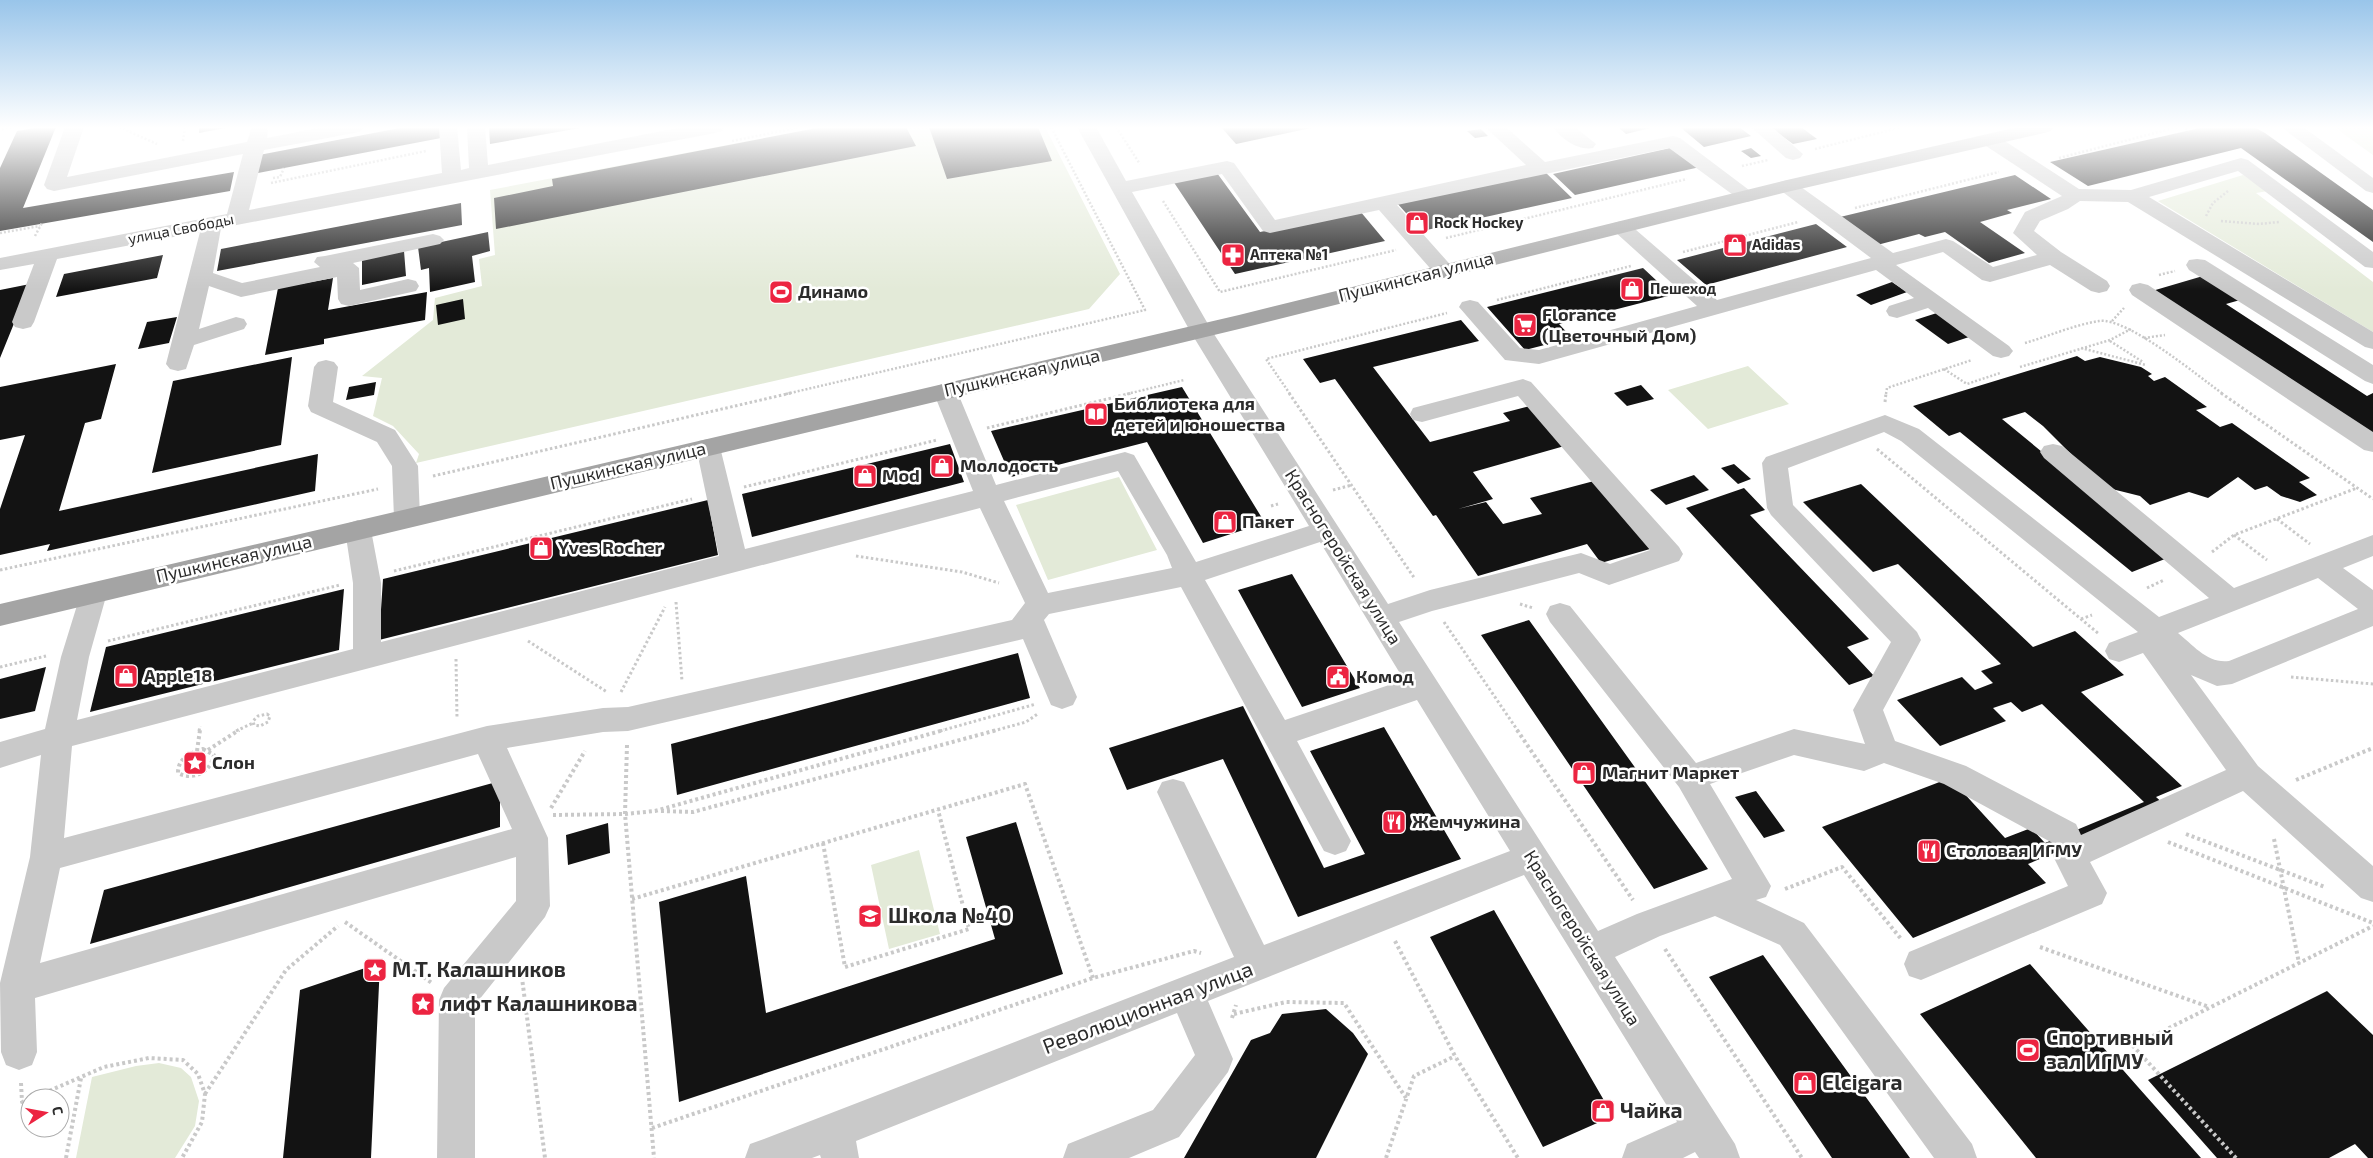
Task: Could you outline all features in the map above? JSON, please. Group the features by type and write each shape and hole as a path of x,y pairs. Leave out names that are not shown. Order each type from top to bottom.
{"main road":[{"name":"Пушкинская улица","path":"0,615 1201,331 1809,181"}],"street":[{"path":"55,181 54,185 71,181"},
{"path":"236,219 246,181"},
{"name":"улица Свободы","path":"0,264 436,181"},
{"name":"Красногеройская улица","path":"1116,181 1201,331 1712,1144"},
{"path":"1120,188 1156,181"},
{"path":"1238,181 1270,227 1480,181"},
{"path":"1725,181 1746,196"},
{"path":"2054,181 2076,195 2132,196 2183,181"},
{"path":"2264,181 2373,262"},
{"path":"1787,186 1931,300 2001,351"},
{"path":"2076,195 2069,203 2035,213 2026,223 2023,233 2053,257 2099,286"},
{"path":"2132,196 2373,342"},
{"path":"1382,202 1444,270"},
{"path":"178,364 201,276 212,223"},
{"path":"1621,227 1713,308"},
{"path":"297,278 300,267 433,240"},
{"path":"1513,355 1539,357 1946,245 1990,275 2053,257"},
{"path":"23,322 48,255"},
{"path":"2197,265 2373,376"},
{"path":"201,276 241,290 348,268 349,299 408,286"},
{"path":"184,341 235,332 241,290"},
{"path":"2140,290 2373,444"},
{"path":"1897,311 1931,300"},
{"path":"1380,617 1430,601 1581,563 1609,575 1669,554 1523,387 1514,364 1513,355 1470,307"},
{"path":"326,367 320,406 386,436 405,466 407,518"},
{"path":"1422,414 1523,387"},
{"path":"945,391 1034,606 1062,697"},
{"path":"1883,750 1868,710 1907,640 1780,508 1775,463 1885,423 1910,435 2152,634 2194,663 2217,674 2232,672 2373,614"},
{"path":"708,447 734,562"},
{"path":"2053,452 2230,600"},
{"path":"0,755 58,737 1124,461 1180,555 1188,575 1335,841"},
{"path":"358,530 367,578 367,657"},
{"path":"46,857 473,744 603,720 628,719 1021,629 1034,606 1188,575 1326,530"},
{"path":"2119,651 2152,634 2230,600 2373,545"},
{"path":"2326,563 2373,604"},
{"path":"19,1052 17,986 46,857 58,737 78,648 93,593"},
{"path":"1560,614 1690,778 1754,886 1649,925 1591,951"},
{"path":"2152,634 2256,784 2373,886"},
{"path":"1278,735 1424,685"},
{"path":"1690,778 1794,742 1864,758 1883,750 1955,775 2073,843 2256,784"},
{"path":"456,1158 457,1000 533,906 540,827 473,744"},
{"path":"1174,792 1248,968"},
{"path":"17,986 316,901 540,827"},
{"path":"1921,964 2090,892 2069,856 2073,843"},
{"name":"Революционная улица","path":"764,1158 838,1144 1186,992 1531,857"},
{"path":"1715,900 1755,916 1792,934 1958,1158"},
{"path":"1082,1158 1166,1124 1215,1059 1186,992"},
{"path":"1641,1158 1712,1144"}],"path":[{"path":"267,181 270,183 280,181"},
{"path":"0,570 405,483 1145,310 1079,181"},
{"path":"1151,182 1220,292 1681,181"},
{"path":"1802,1158 1649,925 1266,359 1964,181"},
{"path":"2220,221 2259,224 2314,218"},
{"path":"2181,225 2212,220"},
{"path":"0,233 40,226"},
{"path":"2140,290 2139,281 2197,265"},
{"path":"1885,423 1886,388 2099,321 2112,321 2131,329 2373,499"},
{"path":"2110,340 2146,364 2081,348 2110,340 2131,329"},
{"path":"0,667 1184,380"},
{"path":"1858,433 2119,651"},
{"path":"2207,556 2234,535 2357,488"},
{"path":"2277,519 2326,563"},
{"path":"2234,535 2261,555"},
{"path":"802,544 876,561 962,572 1034,606"},
{"path":"676,597 684,706"},
{"path":"499,623 617,699 628,719 625,814 654,1158"},
{"path":"456,634 473,744"},
{"path":"2288,677 2373,684"},
{"path":"540,827 655,811 692,812 1026,722 1062,697"},
{"path":"655,811 1062,697"},
{"path":"208,750 214,754 214,758 203,772 186,777 178,773 179,765 186,756 197,751 208,750 230,734 253,723 254,719 261,714 270,716 268,722 263,725 257,726 253,723"},
{"path":"2299,963 2280,870 2256,784 2373,748"},
{"path":"632,899 1025,784 1093,978"},
{"path":"822,843 845,966 969,929 938,810"},
{"path":"2139,823 2280,870 2326,888"},
{"path":"2139,823 2372,927"},
{"path":"1754,886 1761,899 1842,867 1921,964"},
{"path":"316,901 457,1000"},
{"path":"205,1094 286,970 351,915"},
{"path":"1380,916 1397,944 1455,1056 1518,1158"},
{"path":"2236,1158 2133,1046 2372,927"},
{"path":"514,930 526,993 545,1158"},
{"path":"1997,932 2209,1007"},
{"path":"652,1128 1093,978 1194,950 1248,968"},
{"path":"1234,1014 1286,1002 1344,1003 1406,1098"},
{"path":"1386,1158 1414,1076 1455,1056"},
{"path":"57,1088 104,1067 148,1058 183,1060 198,1074 205,1094 202,1122 182,1158"},
{"path":"66,1158 81,1078"}],"green space":[{"name":"Динамо","path":"537,181 1073,181 1120,274 1089,309 416,463 419,454 393,426 373,416 382,378 362,376 433,320 435,298 482,286 479,259 495,255 490,190"},
{"path":"2223,181 2252,181 2268,191 2256,193 2373,282 2373,332 2158,201"},
{"path":"1748,366 1789,404 1708,429 1668,390"},
{"path":"1119,477 1157,550 1048,580 1016,505"},
{"path":"919,850 940,934 889,949 871,865"},
{"path":"159,1063 181,1068 191,1077 199,1101 195,1126 175,1158 76,1158 92,1077 136,1066"}],"building":[{"path":"0,181 34,181 23,208 181,181 232,181 230,191 0,231"},
{"path":"552,181 739,181 496,229 494,198 553,186"},
{"path":"1173,181 1223,181 1260,232 1360,211 1385,241 1235,274"},
{"path":"1498,181 1554,181 1572,198 1422,231 1397,203"},
{"path":"1560,181 1637,181 1575,195"},
{"path":"1990,181 2024,181 2051,199 2007,210 2012,213 1980,222 2025,253 1989,263 1945,232 1925,237 1919,234 1877,245 1840,217"},
{"path":"2080,181 2108,181 2088,186"},
{"path":"2287,181 2332,181 2373,210 2373,242"},
{"path":"461,203 462,225 217,271 221,249"},
{"path":"1816,224 1847,247 1706,285 1677,260"},
{"path":"488,232 490,251 472,256 475,282 430,292 429,268 421,270 418,247"},
{"path":"404,251 406,276 362,285 362,260"},
{"path":"163,255 157,278 56,297 64,274"},
{"path":"1643,268 1672,295 1559,324 1572,338 1525,350 1487,307"},
{"path":"2203,276 2240,300 2226,304 2367,396 2373,393 2373,439 2152,291"},
{"path":"333,278 328,310 427,292 425,320 324,339 324,344 265,355 278,288"},
{"path":"1892,282 1907,292 1871,305 1856,295"},
{"path":"30,284 0,358 0,290"},
{"path":"463,299 465,319 438,325 436,305"},
{"path":"1940,312 1972,336 1948,344 1915,320"},
{"path":"177,317 169,343 138,349 147,322"},
{"path":"1461,320 1479,341 1373,367 1430,442 1510,421 1503,413 1534,405 1568,445 1473,472 1493,499 1458,509 1486,502 1503,524 1542,514 1530,498 1594,481 1650,549 1601,563 1587,544 1478,576 1436,515 1433,516 1335,379 1320,383 1303,359"},
{"path":"2077,356 2085,361 2100,357 2141,367 2152,374 2148,376 2154,381 2165,377 2207,407 2196,410 2220,427 2232,423 2310,478 2299,482 2317,495 2300,502 2281,496 2267,486 2255,490 2238,477 2208,498 2189,492 2150,505 2140,496 2104,487 2043,426 2025,412 2002,419 2170,557 2132,572 1960,432 1949,436 1913,406"},
{"path":"292,357 281,445 152,473 173,381"},
{"path":"116,364 101,419 85,423 59,511 318,454 315,491 47,551 50,544 0,555 0,509 25,435 0,440 0,387"},
{"path":"376,382 374,395 346,400 349,387"},
{"path":"1641,385 1654,399 1627,406 1614,393"},
{"path":"1182,387 1265,523 1203,543 1147,442 1011,477 991,431"},
{"path":"950,444 964,482 752,537 742,494"},
{"path":"1734,464 1751,479 1738,484 1721,468"},
{"path":"1694,475 1709,490 1666,505 1650,490"},
{"path":"1861,484 2033,647 2075,631 2124,675 2081,692 2182,786 2156,797 2166,806 2028,864 2046,883 1913,938 1822,827 1950,778 2005,838 2031,828 2045,843 2144,802 2042,704 2022,712 2011,702 1993,708 2006,721 1940,746 1897,700 1962,677 1975,690 1993,683 1981,671 2001,664 1898,564 1873,572 1803,502"},
{"path":"1744,488 1765,510 1750,515 1869,639 1847,647 1874,676 1849,685 1686,508"},
{"path":"708,500 718,555 379,640 383,579"},
{"path":"1292,574 1360,688 1302,707 1238,590"},
{"path":"344,589 339,650 90,712 106,647"},
{"path":"1529,620 1708,869 1654,889 1481,635"},
{"path":"1018,653 1030,698 677,795 671,744"},
{"path":"46,667 35,711 0,719 0,679"},
{"name":"Жемчужина","path":"1243,706 1324,868 1365,854 1310,751 1384,727 1461,859 1298,917 1223,759 1127,790 1109,748"},
{"path":"500,781 500,827 90,944 104,890"},
{"path":"1756,791 1785,831 1764,838 1735,797"},
{"path":"1016,822 1063,974 679,1102 659,902 746,876 766,1013 995,939 966,837"},
{"path":"608,823 610,853 568,865 566,835"},
{"path":"1494,910 1613,1116 1543,1147 1430,937"},
{"path":"1763,955 1910,1158 1832,1158 1709,977"},
{"path":"380,963 371,1158 283,1158 300,990"},
{"name":"Спортивный зал ИГМУ","path":"2030,964 2201,1158 2036,1158 1920,1014"},
{"path":"2327,991 2373,1035 2373,1158 2368,1158 2355,1144 2329,1158 2217,1158 2148,1080"},
{"path":"1326,1009 1353,1033 1368,1054 1316,1158 1184,1158 1251,1040 1270,1033 1282,1014"}],"place":[{"name":"Rock Hockey","path":"1417,223"},
{"name":"Adidas","path":"1735,245"},
{"name":"Аптека №1","path":"1233,255"},
{"name":"Пешеход","path":"1632,289"},
{"name":"Динамо","path":"781,292"},
{"name":"Florance (Цветочный Дом)","path":"1525,325"},
{"name":"Библиотека для детей и юношества","path":"1096,414"},
{"name":"Молодость","path":"942,466"},
{"name":"Mod","path":"865,476"},
{"name":"Пакет","path":"1225,522"},
{"name":"Yves Rocher","path":"541,548"},
{"name":"Apple18","path":"126,676"},
{"name":"Комод","path":"1338,677"},
{"name":"Слон","path":"195,763"},
{"name":"Магнит Маркет","path":"1584,773"},
{"name":"Жемчужина","path":"1394,822"},
{"name":"Столовая ИГМУ","path":"1929,851"},
{"name":"Школа №40","path":"870,916"},
{"name":"М.Т. Калашников","path":"375,970"},
{"name":"лифт Калашникова","path":"423,1004"},
{"name":"Спортивный зал ИГМУ","path":"2028,1050"},
{"name":"Elcigara","path":"1805,1083"},
{"name":"Чайка","path":"1603,1111"}]}
